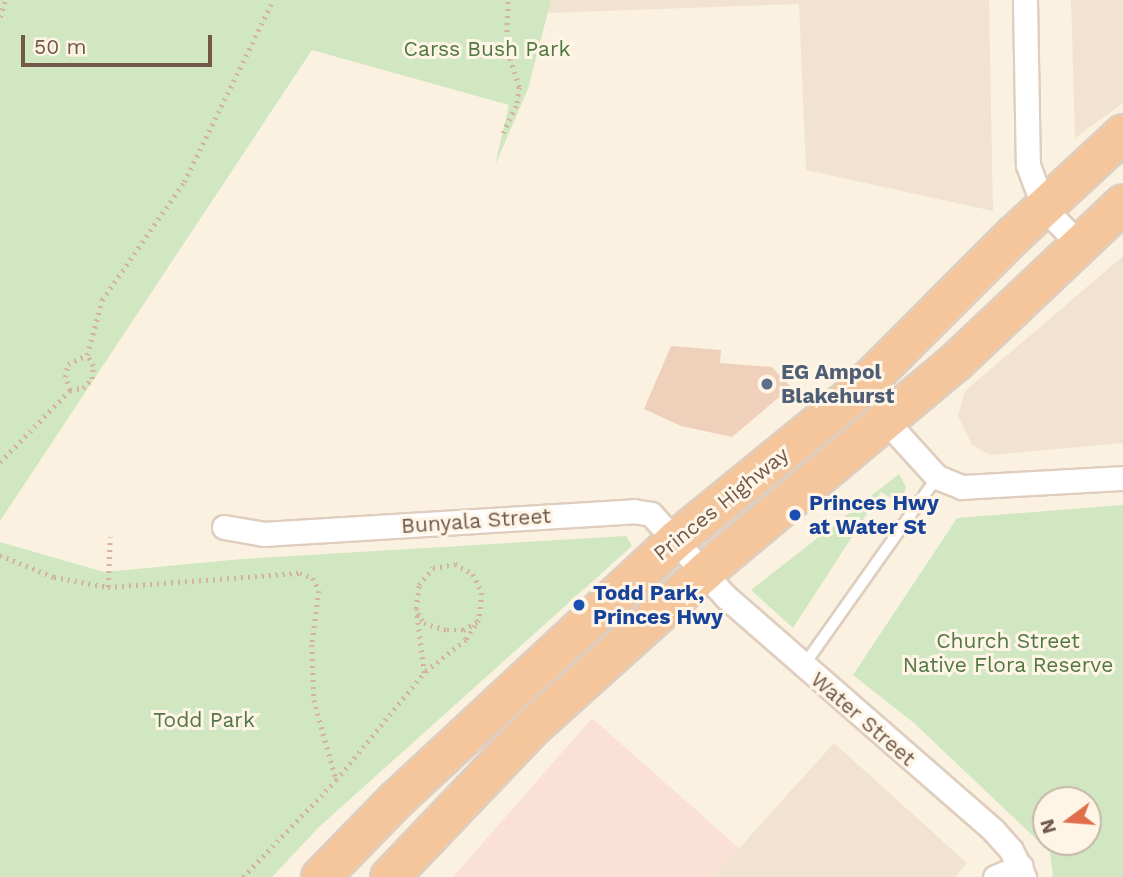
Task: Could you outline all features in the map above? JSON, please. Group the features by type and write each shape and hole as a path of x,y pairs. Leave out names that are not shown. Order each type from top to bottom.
{"highway":[{"name":"Princes Highway","path":"320,877 395,800 677,538 856,392 1123,133"},
{"name":"Princes Highway","path":"389,877 534,725 706,570 886,421 1077,242 1123,203"}],"street":[{"path":"1025,0 1028,165 1044,208 1077,242"},
{"path":"886,421 937,477 962,487 986,489 1123,478"},
{"name":"Bunyala Street","path":"224,527 263,534 634,510 651,514 706,570"},
{"name":"Water Street","path":"706,570 725,596 802,667 993,831 1023,871"},
{"path":"995,877 1023,871"}],"lane":[{"path":"802,667 937,477"}],"path":[{"path":"0,17 5,0"},
{"path":"0,462 70,390 83,388 92,379 93,366 87,355 102,300 184,182 273,0"},
{"path":"503,133 517,103 519,87 506,46 508,0"},
{"path":"70,390 65,377 68,364 87,355"},
{"path":"108,587 110,537"},
{"path":"0,555 54,577 108,587 300,573 313,578 318,591 312,645 314,700 336,780"},
{"path":"243,877 336,780 424,673 466,640 479,620 482,593 473,574 455,564 433,568 419,585 416,609 424,673"},
{"path":"416,609 424,623 447,629 463,630 479,620"}],"shaded area":[{"path":"551,0 989,0 993,211 806,170 799,4 547,13"},
{"path":"1071,0 1123,0 1123,103 1075,138"},
{"path":"1123,256 1123,443 990,455 972,445 958,416 965,391"},
{"path":"592,718 739,848 713,877 453,877"},
{"path":"834,743 967,863 955,877 713,877"}],"green space":[{"name":"Carss Bush Park","path":"0,0 551,0 528,89 495,165 509,105 312,50 0,521"},
{"path":"899,474 906,487 901,504 881,492 793,628 751,590"},
{"name":"Church Street Native Flora Reserve","path":"1123,505 1123,877 1053,877 1050,856 1102,856 1102,786 1032,786 1032,835 914,723 853,675 957,518"},
{"name":"Todd Park","path":"626,536 632,546 319,827 272,877 0,877 0,542 104,572 242,559"}],"building":[{"path":"671,346 721,350 720,363 772,367 791,387 732,437 681,426 644,409"}],"place":[{"name":"EG Ampol Blakehurst","path":"767,384"},
{"name":"Princes Hwy at Water St","path":"795,515"},
{"name":"Todd Park, Princes Hwy","path":"579,605"}]}
